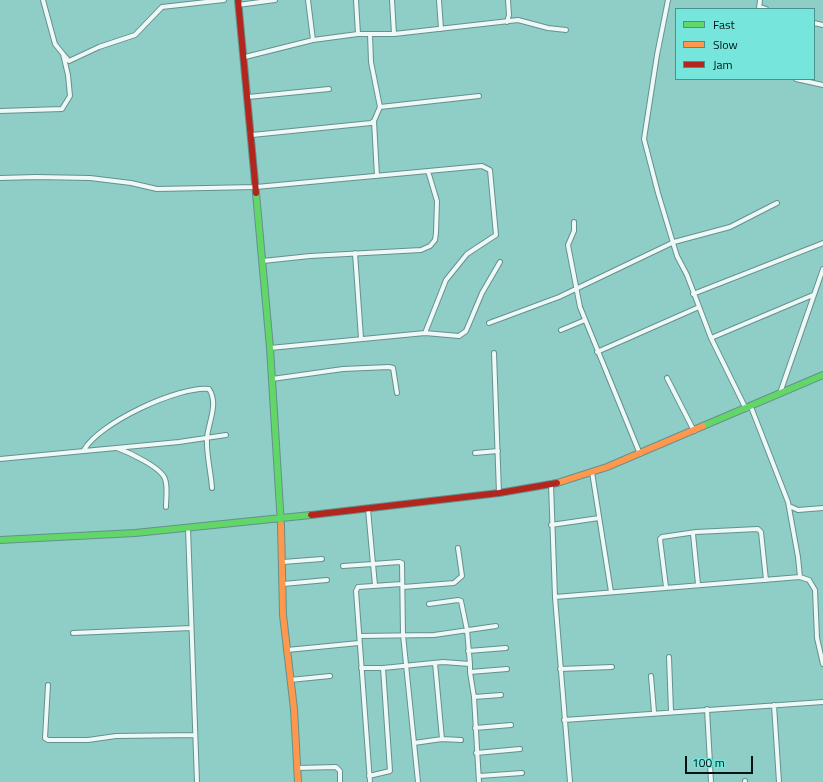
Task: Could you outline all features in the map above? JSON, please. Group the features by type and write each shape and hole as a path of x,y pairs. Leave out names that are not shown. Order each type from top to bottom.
{"street":[{"path":"44,0 55,44 69,61 98,47 134,36 162,7 224,0"},
{"path":"275,0 238,3 245,57 270,348 283,562 283,615 298,782"},
{"path":"308,0 313,40"},
{"path":"356,0 358,34"},
{"path":"392,0 394,34"},
{"path":"440,0 441,29"},
{"path":"506,22 509,15 508,0"},
{"path":"668,0 656,54 644,139 677,256 687,275 711,338 749,408 789,506 798,556 800,577"},
{"path":"759,8 760,0"},
{"path":"245,57 313,40 358,34 394,34 526,21 548,28 566,30"},
{"path":"370,34 371,62 380,107 374,121 377,176"},
{"path":"0,112 62,109 70,96 63,54"},
{"path":"800,80 823,85"},
{"path":"248,97 330,89"},
{"path":"380,107 479,96"},
{"path":"252,135 371,123 374,121"},
{"path":"0,178 90,178 131,183 157,189 256,187 482,166 488,168 496,235 467,254 446,280 425,333"},
{"path":"263,261 355,253 421,250 430,246 435,240 437,201 428,171"},
{"path":"489,323 576,289 674,242 730,227 776,203"},
{"path":"574,222 574,231 568,246 576,289 585,320 597,352 640,454"},
{"path":"693,294 823,243"},
{"path":"355,253 361,338"},
{"path":"270,348 425,333 459,336 466,331 482,293 500,262"},
{"path":"779,394 823,269"},
{"path":"711,338 813,295"},
{"path":"597,352 699,307"},
{"path":"561,330 585,320"},
{"path":"494,353 500,492"},
{"path":"272,379 343,368 389,367 393,368 395,373 397,393"},
{"path":"0,540 135,533 188,528 500,492 551,484 592,472 640,454 823,376"},
{"path":"666,378 694,431"},
{"path":"84,450 92,438 128,415 173,394 200,389 209,389 212,397 212,412 207,439 212,488"},
{"path":"0,459 207,439 226,435"},
{"path":"115,448 132,454 163,474 166,483 166,507"},
{"path":"475,453 498,451"},
{"path":"592,472 610,592"},
{"path":"551,484 555,597 570,782"},
{"path":"789,506 798,510 823,508"},
{"path":"368,508 375,585"},
{"path":"552,525 600,518"},
{"path":"188,528 194,735 197,782"},
{"path":"666,587 660,539 662,537 711,531 758,529 761,532 766,580"},
{"path":"693,534 698,584"},
{"path":"370,782 356,589 358,587 375,585 402,586 454,583 462,576 458,548"},
{"path":"283,562 322,560"},
{"path":"343,566 400,562 403,635 418,782"},
{"path":"555,597 698,584 800,577 809,580 815,590 817,638 823,664"},
{"path":"284,584 327,580"},
{"path":"429,604 458,600 461,602 467,630 470,672 474,697 476,753 479,782"},
{"path":"359,636 434,635 496,626"},
{"path":"73,633 191,628"},
{"path":"817,638 823,636"},
{"path":"287,650 359,643"},
{"path":"468,651 506,648"},
{"path":"669,657 671,711"},
{"path":"361,668 383,668 435,663 470,664"},
{"path":"435,663 442,739"},
{"path":"560,669 612,667"},
{"path":"369,776 390,771 383,668"},
{"path":"470,672 507,669"},
{"path":"290,680 330,676"},
{"path":"651,676 654,712"},
{"path":"48,685 45,738 48,740 88,740 116,736 194,735"},
{"path":"474,697 501,695"},
{"path":"564,720 654,712 823,702"},
{"path":"774,705 779,782"},
{"path":"707,709 711,782"},
{"path":"475,728 510,726"},
{"path":"414,743 442,739 461,740"},
{"path":"476,753 520,749"},
{"path":"297,768 336,767 340,771 340,782"},
{"path":"479,776 522,773"}],"traffic: fast":[{"path":"256,193 270,348 281,525"},
{"path":"703,426 823,375"},
{"path":"0,540 135,533 311,515"}],"traffic: slow":[{"path":"557,483 607,467 703,426"},
{"path":"281,525 283,615 294,709 298,782"}],"traffic: jam":[{"path":"238,0 256,193"},
{"path":"311,515 499,493 557,483"}]}
